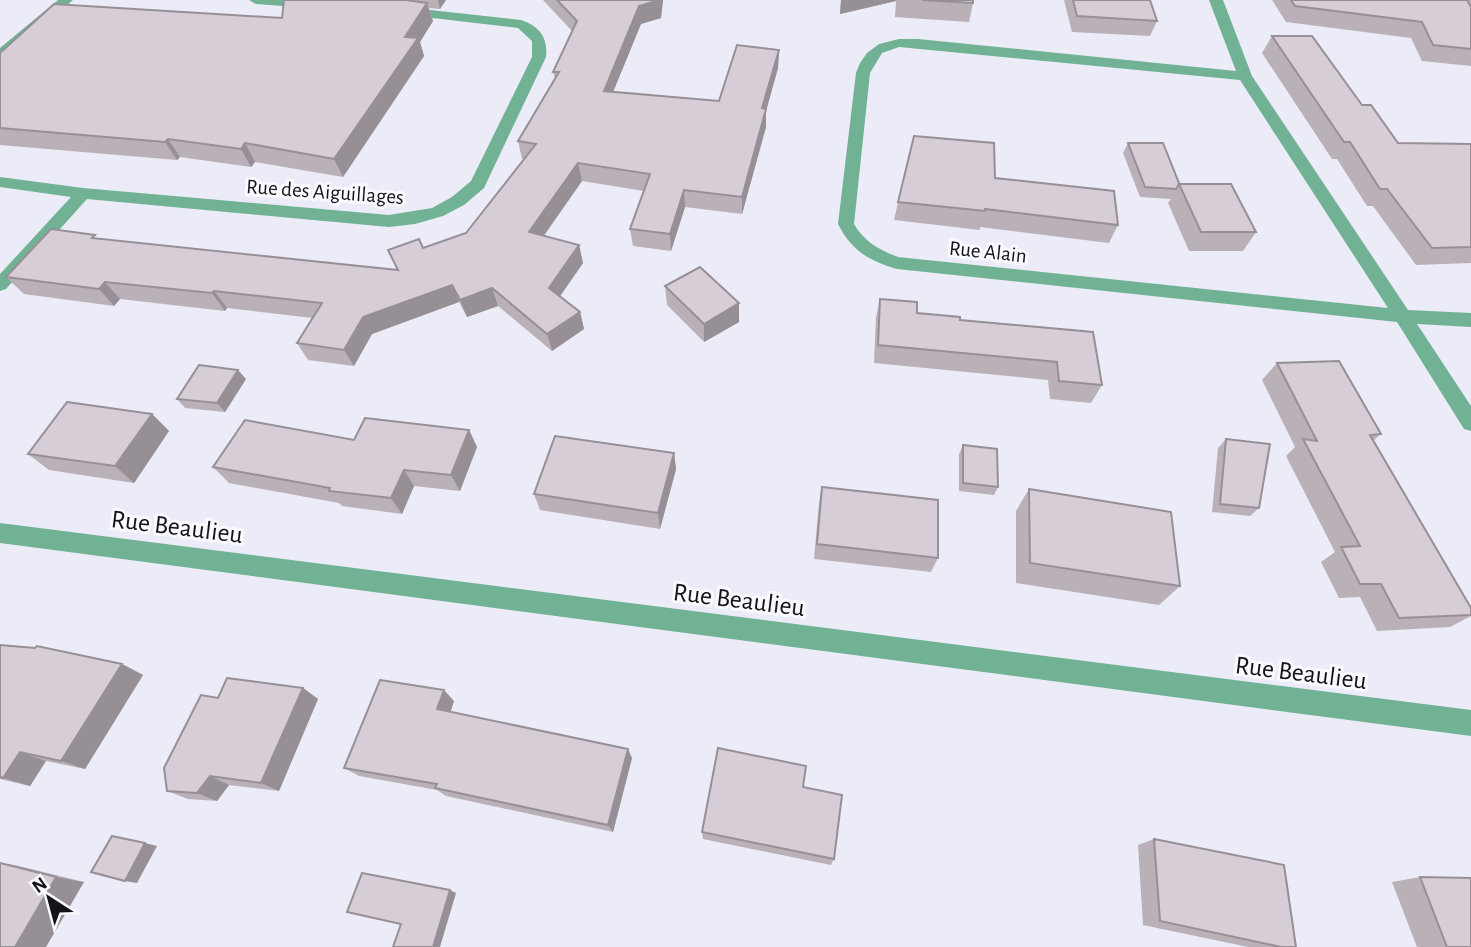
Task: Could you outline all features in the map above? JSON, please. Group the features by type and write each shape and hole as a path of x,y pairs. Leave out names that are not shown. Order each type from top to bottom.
{"street":[{"path":"0,55 66,0"},
{"path":"256,0 321,5"},
{"path":"1216,0 1245,76 1471,423"},
{"name":"Rue des Aiguillages","path":"83,193 389,221 420,220 454,204 478,184 539,57 541,41 536,32 521,24 387,9"},
{"name":"Rue Alain","path":"1245,76 918,43 900,43 879,48 868,58 863,73 846,224 853,240 871,254 897,263 1403,316"},
{"path":"0,182 83,193"},
{"path":"0,285 83,193"},
{"path":"1403,316 1471,320"},
{"name":"Rue Beaulieu","path":"0,533 1471,723"}],"building":[{"path":"284,0 406,0 427,3 405,37 418,38 334,159 245,143 241,149 168,139 165,142 0,128 0,53 54,4 282,18"},
{"path":"557,0 659,0 639,6 604,91 719,101 737,45 779,50 762,108 766,109 742,197 684,190 670,234 630,229 650,174 578,163 529,232 579,245 549,288 580,312 547,334 492,288 460,300 452,285 363,317 344,350 297,343 322,303 105,282 99,289 6,277 51,229 95,235 92,238 398,270 388,250 419,239 423,248 466,233 536,144 518,141 559,72 553,72 577,21"},
{"path":"922,0 973,0 973,3"},
{"path":"1073,0 1150,0 1157,21 1077,16"},
{"path":"1291,0 1467,0 1471,7 1471,49 1433,45 1422,22 1295,6"},
{"path":"1272,36 1312,36 1362,105 1371,105 1398,143 1471,144 1471,247 1432,248 1387,189 1380,189 1350,142 1344,142"},
{"path":"914,136 994,143 995,178 1114,191 1118,225 898,202"},
{"path":"1128,143 1163,143 1181,188 1179,184 1176,189 1145,187"},
{"path":"1179,184 1231,184 1256,232 1201,232"},
{"path":"700,267 739,303 704,324 665,286"},
{"path":"880,299 917,302 917,313 960,317 960,320 1093,332 1102,385 1059,381 1057,362 878,345"},
{"path":"1339,361 1381,434 1370,435 1471,608 1471,615 1399,618 1381,584 1360,584 1341,547 1360,546 1303,439 1317,441 1277,363"},
{"path":"199,365 238,370 217,403 177,399"},
{"path":"67,402 152,414 115,466 28,454"},
{"path":"365,418 469,430 451,475 404,470 391,498 329,491 330,488 213,467 245,420 354,440"},
{"path":"555,436 674,453 658,513 534,494"},
{"path":"1226,439 1270,444 1259,508 1220,504"},
{"path":"963,445 997,449 998,487 963,483"},
{"path":"822,487 938,500 938,558 817,544"},
{"path":"1029,489 1171,512 1180,586 1030,563"},
{"path":"0,645 37,646 122,664 61,761 20,752 3,778 0,777"},
{"path":"227,678 303,688 261,783 210,776 197,793 167,791 164,768 201,695 218,698"},
{"path":"380,680 444,690 437,709 628,749 608,825 435,788 437,784 344,768"},
{"path":"718,748 806,766 803,787 842,795 834,859 702,832"},
{"path":"112,836 145,843 125,881 91,872"},
{"path":"1154,839 1284,865 1296,947 1281,947 1160,921"},
{"path":"0,863 56,877 15,947 0,947"},
{"path":"362,873 450,890 433,947 393,947 401,924 347,912"},
{"path":"1420,877 1471,878 1471,947 1447,947"}]}
